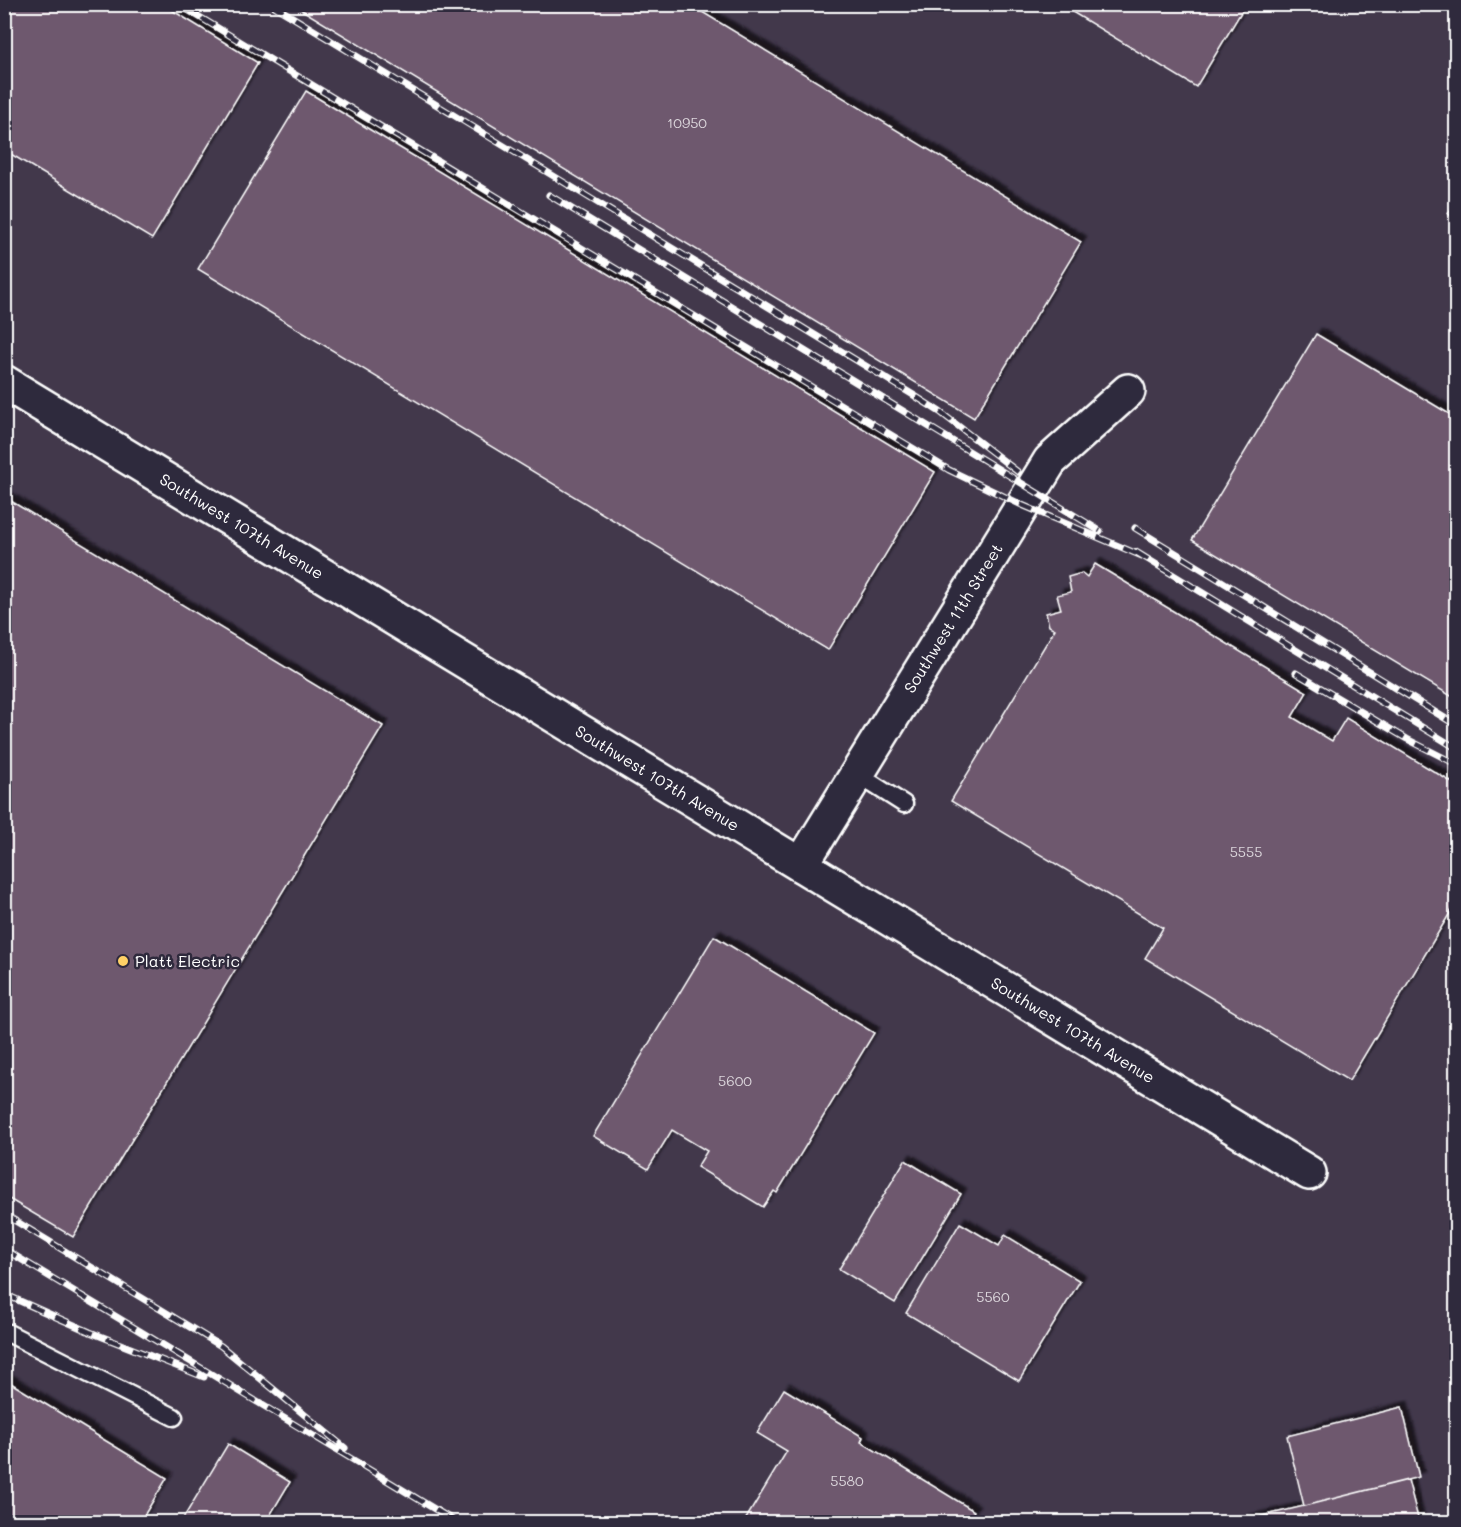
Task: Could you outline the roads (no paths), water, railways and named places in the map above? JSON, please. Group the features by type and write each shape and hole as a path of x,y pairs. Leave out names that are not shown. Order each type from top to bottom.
{"street":[{"name":"Southwest 107th Avenue","path":"4,382 1309,1173"},
{"name":"Southwest 11th Street","path":"801,865 1050,461 1128,391"}],"lane":[{"path":"857,774 904,804"},
{"path":"4,1331 174,1418"}],"railway":[{"path":"178,4 949,470 1022,505 1142,556"},
{"path":"271,4 915,396 940,412 1018,472"},
{"path":"549,195 1100,531"},
{"path":"1135,528 1456,725"},
{"path":"1136,552 1456,748"},
{"path":"1296,673 1407,739 1456,764"},
{"path":"4,1214 221,1346 345,1448"},
{"path":"4,1249 456,1522"},
{"path":"4,1294 90,1332 204,1377"}],"place":[{"name":"Platt Electric","path":"123,961"}]}
